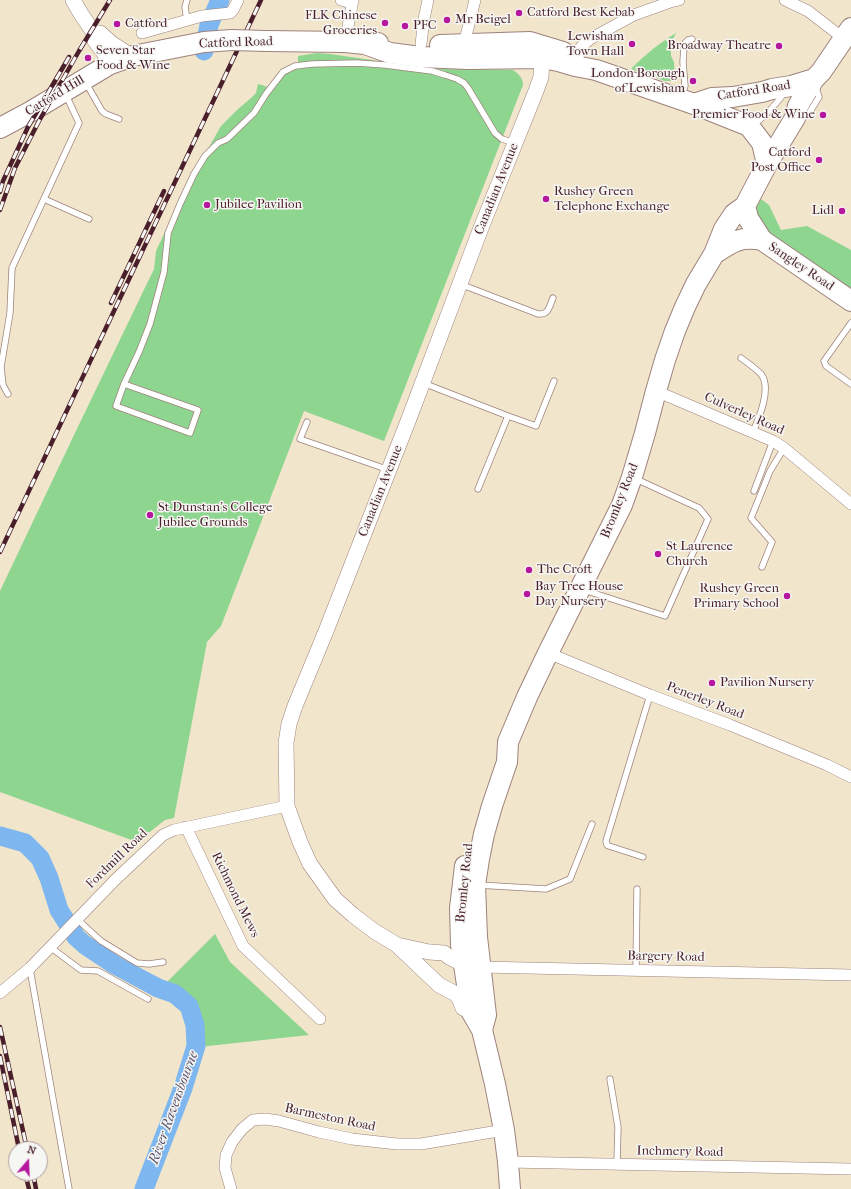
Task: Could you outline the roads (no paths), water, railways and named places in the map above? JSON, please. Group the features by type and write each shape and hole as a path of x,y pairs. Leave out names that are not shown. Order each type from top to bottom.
{"highway":[{"name":"Bromley Road","path":"482,1030 486,1015 472,966 452,949 460,908 470,838 495,757 508,742 548,652 622,505 646,433 656,391 675,330 696,284 714,254 724,229 734,214 745,215 767,164 795,118 798,106 814,79 821,72 847,33"},
{"name":"Catford Road","path":"123,52 204,42 245,40 345,42 365,44 390,42 421,44 462,52 542,58 596,70 687,101 749,126"},
{"name":"Catford Road","path":"365,44 390,53 420,58 462,52 492,44 530,42 578,57 596,70"},
{"name":"Catford Hill","path":"0,128 30,112 84,79 123,52"},
{"name":"Catford Road","path":"687,101 755,93 791,86 814,79"},
{"path":"749,126 762,144 767,164"},
{"name":"Sangley Road","path":"745,215 757,230 762,240 851,301"},
{"name":"Bromley Road","path":"714,254 734,238 762,240"},
{"name":"Bromley Road","path":"508,742 507,762 492,806 479,859 476,885 477,938 472,966 471,1011 482,1030 495,1084 504,1130 510,1189"}],"street":[{"path":"73,0 94,33 95,41 104,53 123,52"},
{"path":"142,33 202,16 230,13 238,0"},
{"path":"341,0 353,2 345,42"},
{"path":"421,44 428,0"},
{"path":"462,52 475,0"},
{"path":"578,57 581,48 590,39 634,15 679,0"},
{"path":"792,1 847,33"},
{"path":"492,44 530,50 542,58"},
{"name":"Canadian Avenue","path":"471,1011 463,1008 456,994 439,985 397,945 374,932 353,915 336,899 322,882 303,850 287,806 286,743 289,724 295,706 389,470 541,77 542,58"},
{"name":"Culverley Road","path":"656,391 773,441 784,448 851,504"},
{"name":"Penerley Road","path":"548,652 650,695 737,728 827,765 851,777"},
{"name":"Fordmill Road","path":"0,993 30,968 116,879 163,835 186,827 287,806"},
{"name":"Richmond Mews","path":"186,827 243,946 320,1019"},
{"name":"Canadian Avenue","path":"397,945 429,952 452,949"},
{"path":"422,969 424,959 429,952"},
{"name":"Bargery Road","path":"472,966 851,975"},
{"name":"Barmeston Road","path":"231,1189 225,1168 226,1155 232,1142 242,1129 253,1120 265,1119 279,1121 352,1139 397,1144 421,1144 504,1130"},
{"name":"Inchmery Road","path":"508,1162 851,1169"}],"lane":[{"path":"187,0 185,7 187,20"},
{"path":"687,101 683,62 684,47 685,43 692,38"},
{"path":"124,384 198,410 190,433 116,406 124,384 150,324 164,272 168,233 194,174 205,156 218,143 227,139 254,113 283,72 295,66 357,63 416,69 445,74 464,83 495,133 502,139 515,144"},
{"path":"84,79 102,111 119,119"},
{"path":"749,126 758,121 779,101 791,86"},
{"path":"8,394 3,385 1,367 10,313 12,268 79,123 64,91"},
{"path":"44,199 89,219"},
{"path":"460,284 538,314 544,314 547,312 553,298"},
{"path":"851,323 824,361 826,366 851,384"},
{"path":"741,358 761,375 766,385 765,395 753,432"},
{"path":"423,383 536,426 554,381"},
{"path":"478,489 508,416"},
{"path":"307,422 300,440 389,470"},
{"path":"754,491 773,441"},
{"path":"762,567 772,542 751,518 770,471 784,448"},
{"path":"580,589 665,616 708,519 699,508 632,477"},
{"path":"643,857 609,846 606,843 606,838 650,695"},
{"path":"476,885 546,889 570,880 592,824"},
{"path":"636,971 637,889"},
{"path":"76,919 101,941 137,963 149,964 163,962"},
{"path":"50,947 82,970 98,971 148,999"},
{"path":"30,968 69,1189"},
{"path":"610,1079 618,1127 617,1164"}],"waterway":[{"name":"River Ravensbourne","path":"204,51 209,25 220,0"},
{"name":"River Ravensbourne","path":"0,836 25,843 40,858 49,878 59,910 76,937 85,945 115,965 158,988 175,994 189,1006 195,1025 196,1046 183,1088 144,1189"}],"railway":[{"path":"0,210 15,168 39,121 110,0"},
{"path":"0,552 261,0"},
{"path":"0,192 3,181 28,127 69,57"},
{"path":"111,303 164,191"},
{"path":"0,1027 25,1141"},
{"path":"0,1056 17,1141"},
{"path":"27,1181 29,1189"},
{"path":"34,1181 36,1189"}],"place":[{"name":"Catford Best Kebab","path":"519,13"},
{"name":"Mr Beigel","path":"447,20"},
{"name":"FLK Chinese Groceries","path":"385,23"},
{"name":"Catford","path":"117,24"},
{"name":"PFC","path":"405,26"},
{"name":"Lewisham Town Hall","path":"632,44"},
{"name":"Broadway Theatre","path":"779,46"},
{"name":"Seven Star Food & Wine","path":"88,58"},
{"name":"London Borough of Lewisham","path":"693,81"},
{"name":"Premier Food & Wine","path":"823,115"},
{"name":"Catford Post Office","path":"819,160"},
{"name":"Rushey Green Telephone Exchange","path":"546,199"},
{"name":"Jubilee Pavilion","path":"207,205"},
{"name":"Lidl","path":"842,211"},
{"name":"St Dunstan's College Jubilee Grounds","path":"150,515"},
{"name":"St Laurence Church","path":"658,554"},
{"name":"The Croft","path":"529,570"},
{"name":"Bay Tree House Day Nursery","path":"527,594"},
{"name":"Rushey Green Primary School","path":"787,596"},
{"name":"Pavilion Nursery","path":"712,683"}]}
